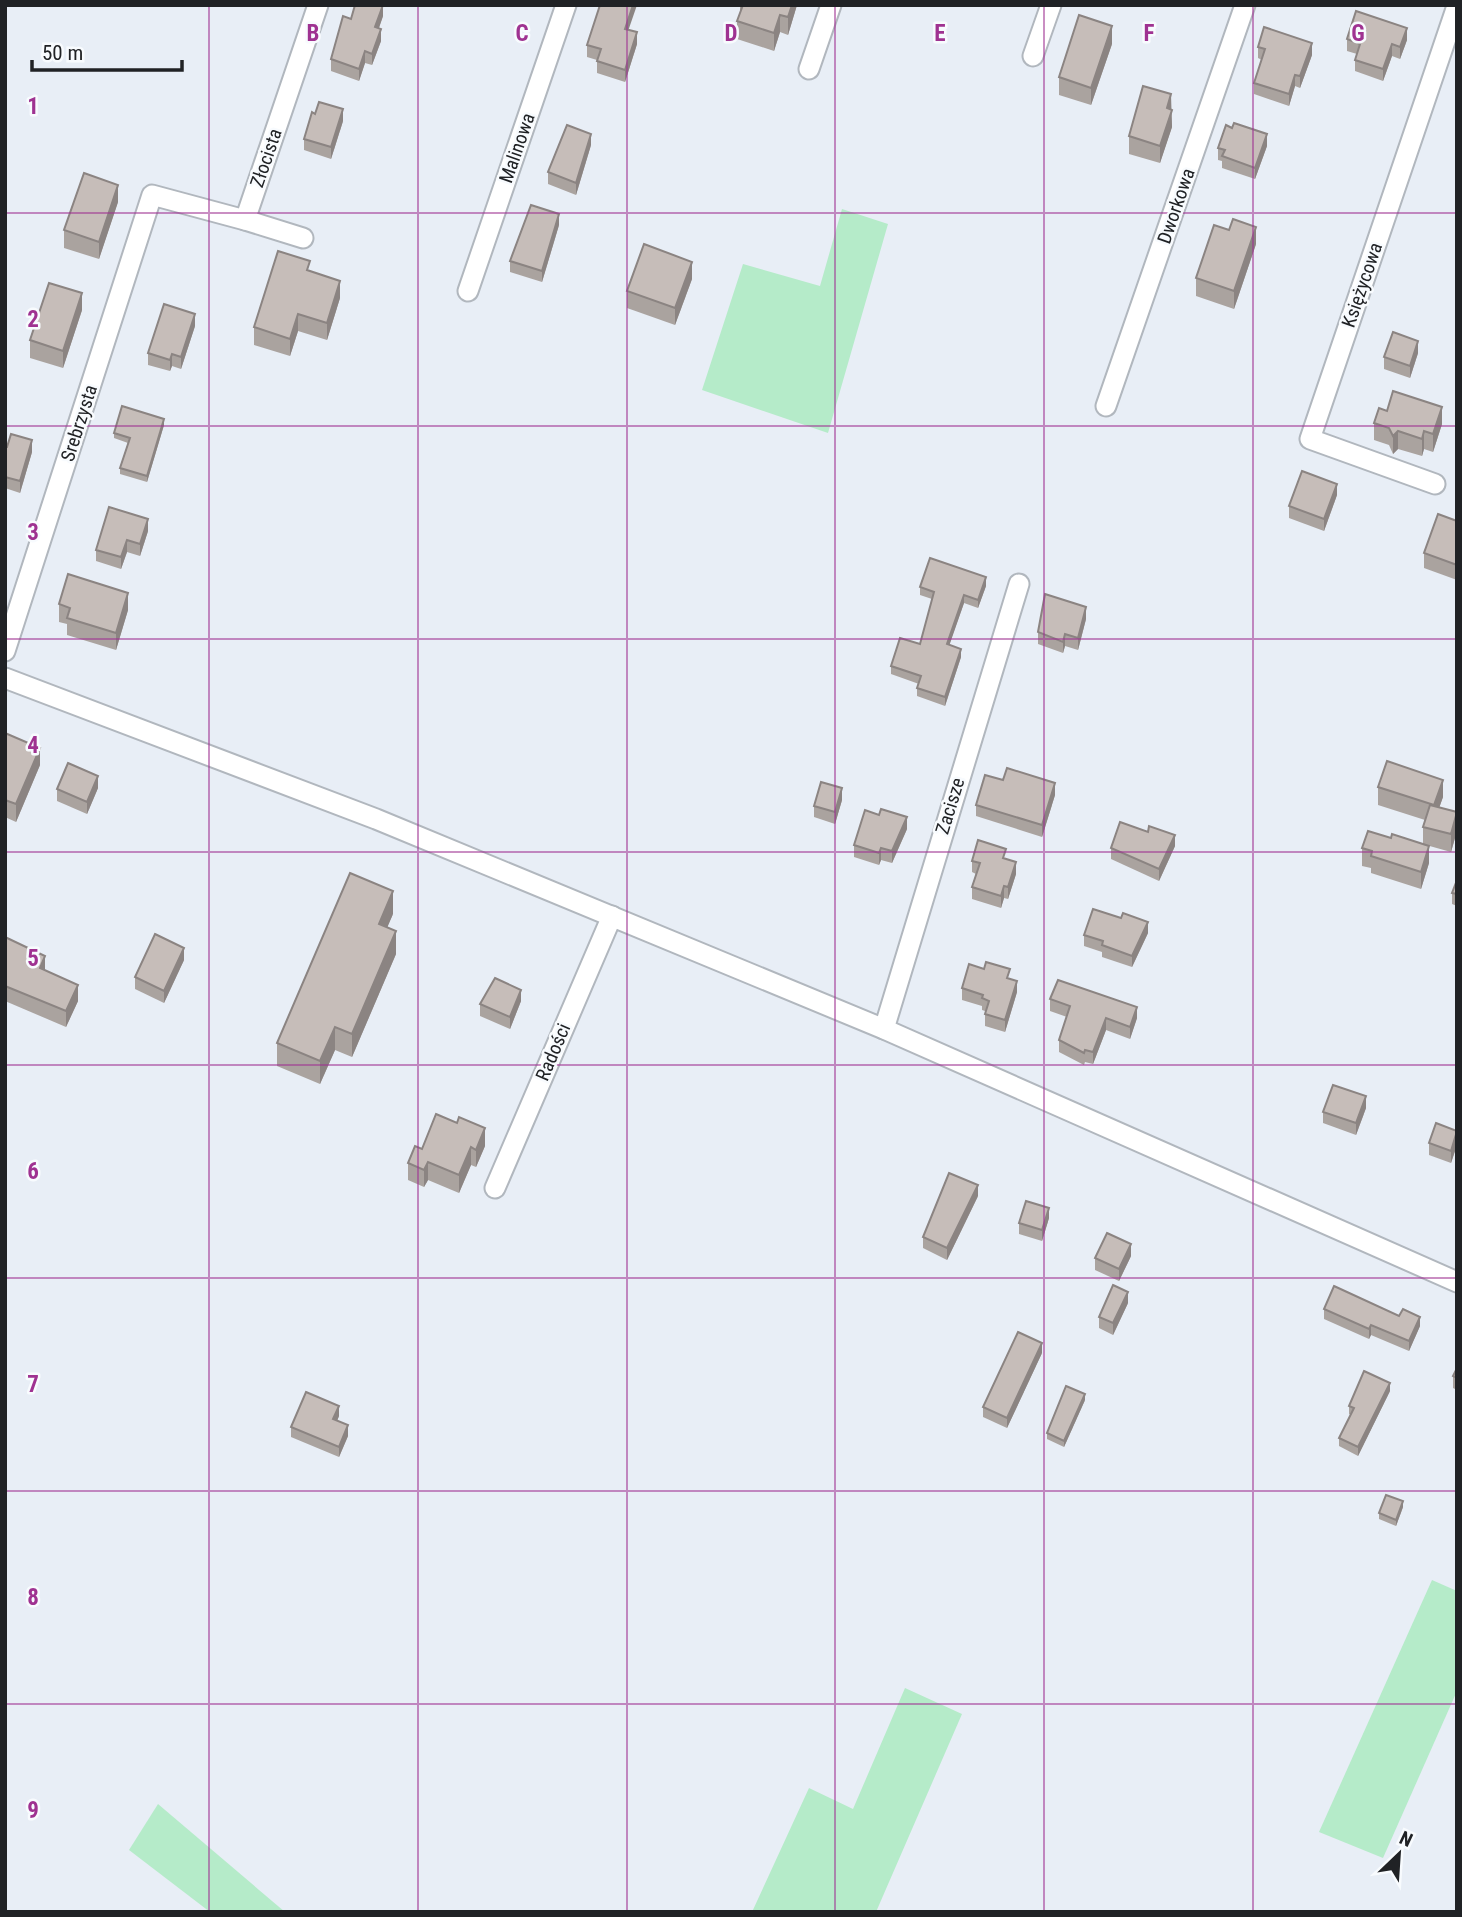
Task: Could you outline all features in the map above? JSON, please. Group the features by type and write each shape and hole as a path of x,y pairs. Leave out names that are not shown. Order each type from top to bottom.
{"street":[{"name":"Złocista","path":"245,220 318,5"},
{"name":"Malinowa","path":"468,290 566,5"},
{"path":"809,69 831,5"},
{"path":"1032,56 1051,5"},
{"name":"Dworkowa","path":"1107,406 1245,5"},
{"name":"Księżycowa","path":"1435,484 1310,439 1457,6"},
{"name":"Srebrzysta","path":"5,651 152,195 245,220"},
{"path":"245,220 303,238"},
{"name":"Zacisze","path":"884,1029 1019,584"},
{"path":"5,678 376,819 884,1029 1457,1282"},
{"name":"Radości","path":"495,1188 612,916"}],"green space":[{"path":"842,209 888,224 828,433 702,390 743,264 820,286"},
{"path":"1432,1580 1457,1591 1457,1691 1383,1858 1319,1832"},
{"path":"905,1688 962,1714 876,1912 752,1912 809,1788 853,1809"},
{"path":"158,1804 285,1912 210,1912 129,1850"}],"building":[{"path":"355,5 383,5 375,27 381,29 372,54 365,51 359,69 331,59 343,16 351,19"},
{"path":"600,5 633,5 625,29 637,32 625,70 597,61 601,49 587,45"},
{"path":"743,5 792,5 788,17 780,15 774,33 737,21"},
{"path":"1356,11 1407,28 1400,47 1392,44 1383,69 1355,60 1360,44 1347,39"},
{"path":"1079,15 1112,26 1091,88 1059,77"},
{"path":"1264,27 1312,43 1300,76 1295,75 1289,94 1254,83 1265,49 1258,47"},
{"path":"1143,86 1171,94 1167,108 1172,110 1160,146 1129,136"},
{"path":"319,102 343,109 331,147 304,139 312,112 315,114"},
{"path":"1234,123 1267,134 1255,168 1222,156 1225,150 1218,148 1226,125 1232,128"},
{"path":"567,125 591,134 576,183 548,172"},
{"path":"84,173 118,185 99,242 64,230"},
{"path":"531,205 559,214 542,271 510,261"},
{"path":"1233,219 1256,227 1234,291 1196,278 1214,225 1229,230"},
{"path":"644,244 692,262 675,308 627,291"},
{"path":"278,251 310,261 307,270 340,281 327,323 298,314 290,339 254,327"},
{"path":"49,283 82,293 63,351 30,340"},
{"path":"164,304 195,314 181,357 172,354 170,360 148,353"},
{"path":"1393,332 1418,341 1410,366 1384,357"},
{"path":"1393,391 1442,407 1433,434 1424,431 1422,439 1398,431 1393,436 1389,428 1374,423 1379,408 1387,411"},
{"path":"122,406 164,419 147,476 120,468 130,438 114,433"},
{"path":"11,434 32,440 20,481 5,477 5,447"},
{"path":"1302,471 1337,484 1324,519 1289,506"},
{"path":"109,507 148,519 140,544 127,540 121,557 96,550"},
{"path":"1438,514 1457,521 1457,565 1424,553"},
{"path":"930,558 986,577 978,600 964,595 947,644 961,649 945,697 917,688 921,676 891,666 900,638 920,644 934,592 920,587"},
{"path":"68,574 128,593 116,633 67,618 70,608 59,604"},
{"path":"1045,594 1086,607 1078,638 1065,634 1063,642 1038,632"},
{"path":"5,733 40,748 16,804 5,800"},
{"path":"1387,761 1443,780 1434,805 1378,787"},
{"path":"68,763 98,776 87,802 57,789"},
{"path":"1007,768 1055,783 1042,825 976,805 985,775 1003,780"},
{"path":"821,782 842,788 835,812 814,806"},
{"path":"1430,805 1457,812 1451,834 1423,827"},
{"path":"881,809 907,817 892,851 881,848 879,853 854,845 865,810 879,815"},
{"path":"1120,822 1148,832 1149,826 1175,835 1159,869 1111,848"},
{"path":"1368,831 1391,838 1392,834 1429,846 1421,872 1371,856 1372,851 1362,848"},
{"path":"978,840 1006,849 1003,858 1016,862 1008,887 1004,886 1001,896 972,887 980,863 972,861"},
{"path":"350,873 393,891 379,924 396,931 352,1034 335,1027 320,1061 277,1043"},
{"path":"1457,880 1457,894 1452,893"},
{"path":"1093,909 1121,918 1123,913 1148,922 1132,956 1102,945 1103,941 1084,935"},
{"path":"155,934 184,948 164,991 135,977"},
{"path":"5,937 45,956 40,968 78,985 66,1011 5,986"},
{"path":"986,962 1010,969 1007,978 1017,981 1005,1020 985,1014 989,1001 982,998 983,995 962,988 969,964 984,969"},
{"path":"495,978 521,990 510,1017 480,1004"},
{"path":"1058,980 1137,1007 1130,1027 1106,1018 1093,1052 1085,1050 1084,1053 1059,1040 1070,1006 1050,999"},
{"path":"1333,1085 1366,1096 1356,1123 1323,1112"},
{"path":"436,1114 457,1123 459,1117 485,1128 476,1150 471,1147 459,1175 428,1162 424,1170 408,1163 415,1146 422,1149"},
{"path":"1436,1123 1457,1131 1451,1151 1429,1143"},
{"path":"949,1173 978,1185 947,1248 923,1237"},
{"path":"1026,1201 1049,1208 1042,1230 1019,1223"},
{"path":"1107,1233 1131,1244 1119,1269 1095,1258"},
{"path":"1113,1285 1128,1292 1113,1323 1099,1317"},
{"path":"1334,1286 1399,1316 1403,1309 1420,1317 1409,1341 1371,1325 1369,1329 1324,1309"},
{"path":"1018,1332 1042,1343 1007,1418 983,1407"},
{"path":"1364,1371 1390,1383 1358,1447 1339,1438 1354,1408 1349,1406"},
{"path":"1066,1386 1085,1394 1064,1441 1047,1433"},
{"path":"306,1392 339,1406 333,1419 348,1425 339,1447 291,1427"},
{"path":"1386,1495 1403,1501 1396,1520 1379,1513"}]}
